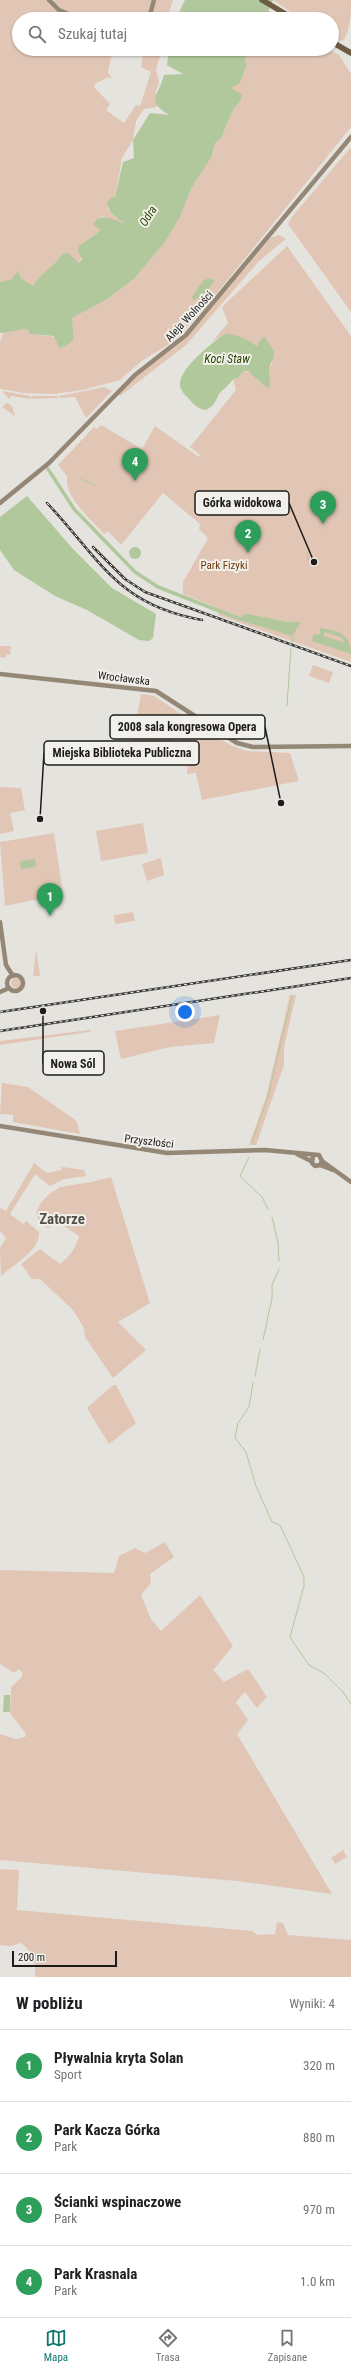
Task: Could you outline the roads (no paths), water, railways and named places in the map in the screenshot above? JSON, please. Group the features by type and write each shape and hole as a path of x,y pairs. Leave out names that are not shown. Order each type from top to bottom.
{"main road":[{"path":"262,0 282,12"},
{"path":"339,46 351,53"}],"street":[{"path":"49,0 59,10 64,12"},
{"path":"151,12 154,0"},
{"name":"Aleja Wolności","path":"0,503 52,461 135,375 186,335 351,137"},
{"name":"Wrocławska","path":"0,674 156,691 237,743 253,747 351,746"},
{"path":"0,922 6,965 13,976 22,978 23,986 15,991 9,988"},
{"path":"9,988 8,980 13,976"},
{"path":"0,992 9,988"},
{"name":"Przyszłości","path":"0,1126 167,1153 265,1150 296,1153 312,1158"},
{"path":"321,1163 315,1166 312,1158 319,1155 321,1163 335,1170 351,1182"}],"water":[{"path":"185,0 273,0 268,12 180,12"},
{"name":"Odra","path":"168,56 246,56 245,60 247,64 240,83 231,88 242,95 240,102 234,108 221,138 215,143 212,156 191,189 180,217 165,242 134,279 106,300 72,318 74,339 66,346 59,348 54,336 30,334 27,329 0,333 0,282 12,279 18,271 21,278 33,286 39,277 59,259 62,254 68,253 79,263 82,259 78,252 79,246 101,230 93,224 96,220 100,218 107,218 124,223 115,217 109,209 107,202 112,197 115,197 123,162 134,158 133,140 150,113 169,115 158,106 156,102 157,94 164,75 183,74 167,65"},
{"path":"209,278 214,280 211,286 202,295 193,300 192,297 203,281"},
{"name":"Koci Staw","path":"226,333 244,338 257,346 261,339 265,337 274,351 274,357 269,367 270,386 267,388 248,371 244,371 238,378 233,379 221,392 212,406 206,410 198,408 182,391 180,386 181,379 184,372 197,356"},
{"path":"27,496 73,549 112,588 156,614 153,638 149,641 139,640 87,610 55,596 14,570 0,550 0,517"},
{"path":"133,547 137,547 141,553 137,559 133,559 129,555 129,551"},
{"path":"248,614 287,622 301,622 292,636 239,620 243,615"},
{"path":"320,628 332,630 342,634 349,642 351,654 312,641 313,635 320,634","holes":["324,632 341,637 345,643 324,636"]},
{"path":"35,859 36,867 21,869 20,861"},
{"path":"4,1695 10,1695 10,1712 3,1712"}],"waterway":[{"path":"48,469 74,509 135,572 158,587 240,619"},
{"path":"81,479 95,485"},
{"path":"307,552 308,560"},
{"path":"292,644 293,636"},
{"path":"287,706 291,648"},
{"path":"252,1142 268,1097 292,996"},
{"path":"249,1157 240,1176 262,1197 268,1209"},
{"path":"272,1217 278,1243 279,1261"},
{"path":"263,1340 272,1298 272,1285 279,1269"},
{"path":"255,1376 260,1349"},
{"path":"253,1383 249,1407 238,1423 235,1438 246,1452 256,1486 272,1522 280,1525 304,1577 304,1586 290,1637 309,1665 325,1674 343,1692 351,1704"}],"railway":[{"path":"47,503 97,561 130,591 150,603 173,613 202,620"},
{"path":"93,547 125,579 145,592 351,666"},
{"path":"0,1012 351,960"},
{"path":"0,1031 351,978"}],"place":[{"name":"Park Krasnala","path":"135,481"},
{"name":"Ścianki wspinaczowe","path":"323,524"},
{"name":"Park Kacza Górka","path":"248,553"},
{"name":"Górka widokowa","path":"314,562"},
{"name":"2008 sala kongresowa Opera","path":"281,803"},
{"name":"Miejska Biblioteka Publiczna","path":"40,819"},
{"name":"Pływalnia kryta Solan","path":"50,916"},
{"name":"Nowa Sól","path":"43,1011"}],"district":[{"name":"Zatorze","path":"62,1219"}],"park label":[{"name":"Park Fizyki","path":"224,565"}]}
